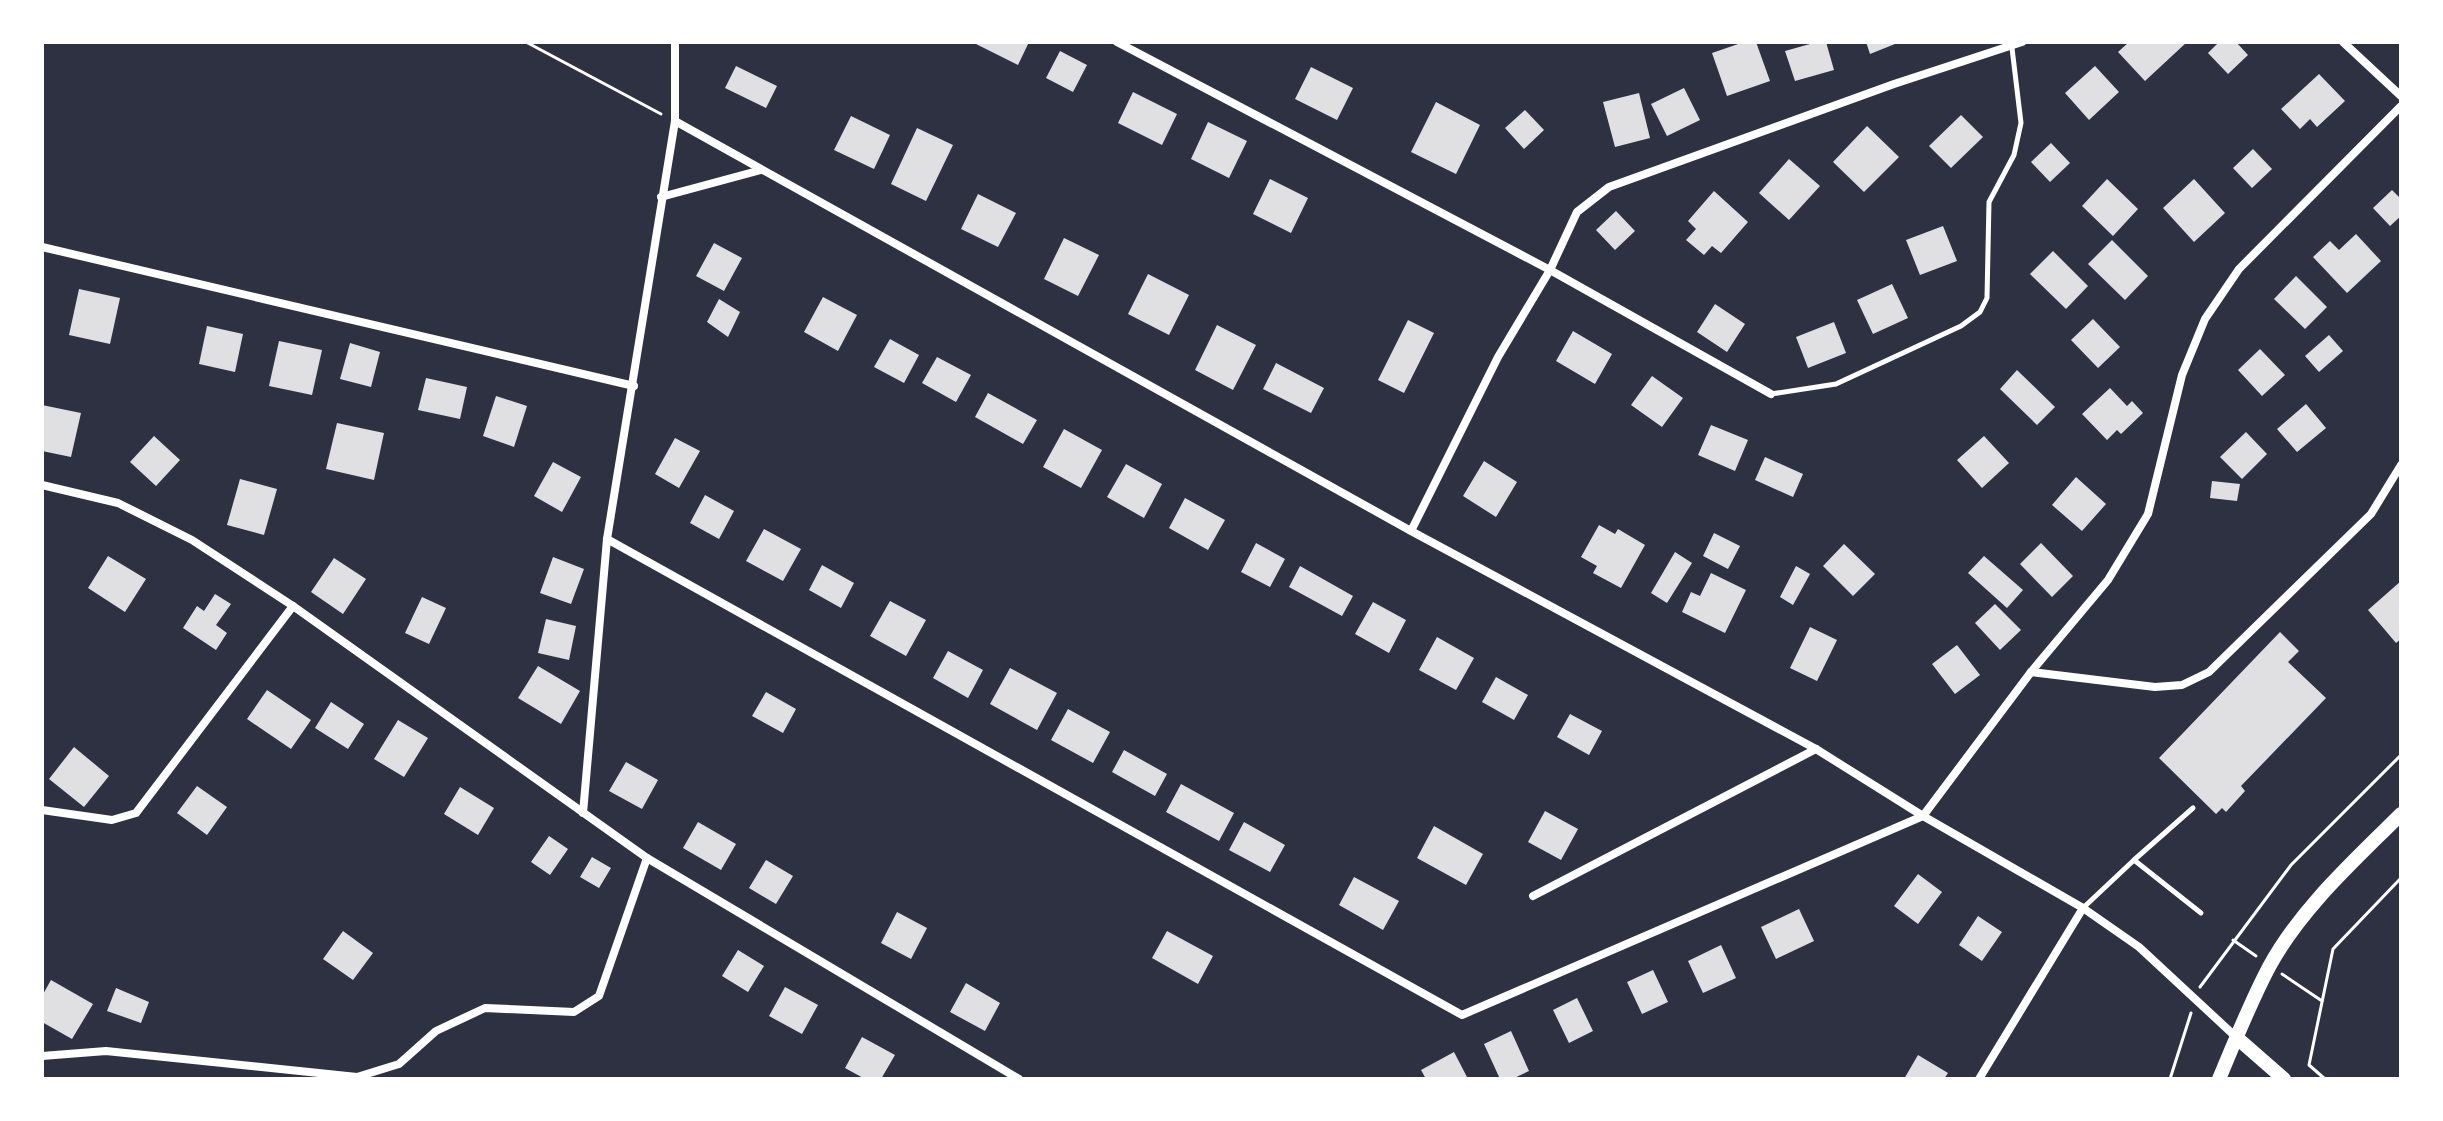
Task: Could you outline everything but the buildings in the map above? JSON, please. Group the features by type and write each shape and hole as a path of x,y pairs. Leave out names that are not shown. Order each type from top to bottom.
{"main road":[{"path":"2219,1079 2270,965 2338,877 2401,814"},
{"path":"2236,1037 2284,1079"}],"street":[{"path":"583,813 607,539 675,121 675,42"},
{"path":"1117,42 1550,270 1771,394"},
{"path":"1411,531 1498,357 1550,270 1577,212 1609,187 1894,84 2012,48 2022,42"},
{"path":"2343,42 2401,96"},
{"path":"607,539 1462,1015 1923,816 2031,672 2108,580 2148,514 2182,375 2205,319 2239,269 2401,106"},
{"path":"675,121 1411,531 1816,749 1923,816 2083,908 2139,947 2236,1037"},
{"path":"661,197 761,170"},
{"path":"42,247 634,386"},
{"path":"2031,672 2155,687 2182,685 2209,672 2371,514 2401,465"},
{"path":"42,485 118,503 192,540 293,606 647,858 1019,1079"},
{"path":"42,810 112,820 136,813 293,606"},
{"path":"1533,896 1816,749"},
{"path":"42,1056 106,1051 357,1077 399,1064 436,1031 485,1008 574,1012 599,996 647,858"},
{"path":"1979,1079 2083,908"}],"lane":[{"path":"1771,394 1836,384 1961,326 1980,312 1987,298 1989,202 2014,155 2021,123 2012,48"},
{"path":"2083,908 2193,808"},
{"path":"2134,860 2201,913"}],"path":[{"path":"526,42 675,121"},
{"path":"2170,1079 2206,975 2291,865 2401,755"},
{"path":"2325,1079 2309,1065 2333,949 2401,878"},
{"path":"2233,940 2249,952"},
{"path":"2290,979 2322,1001"}]}
